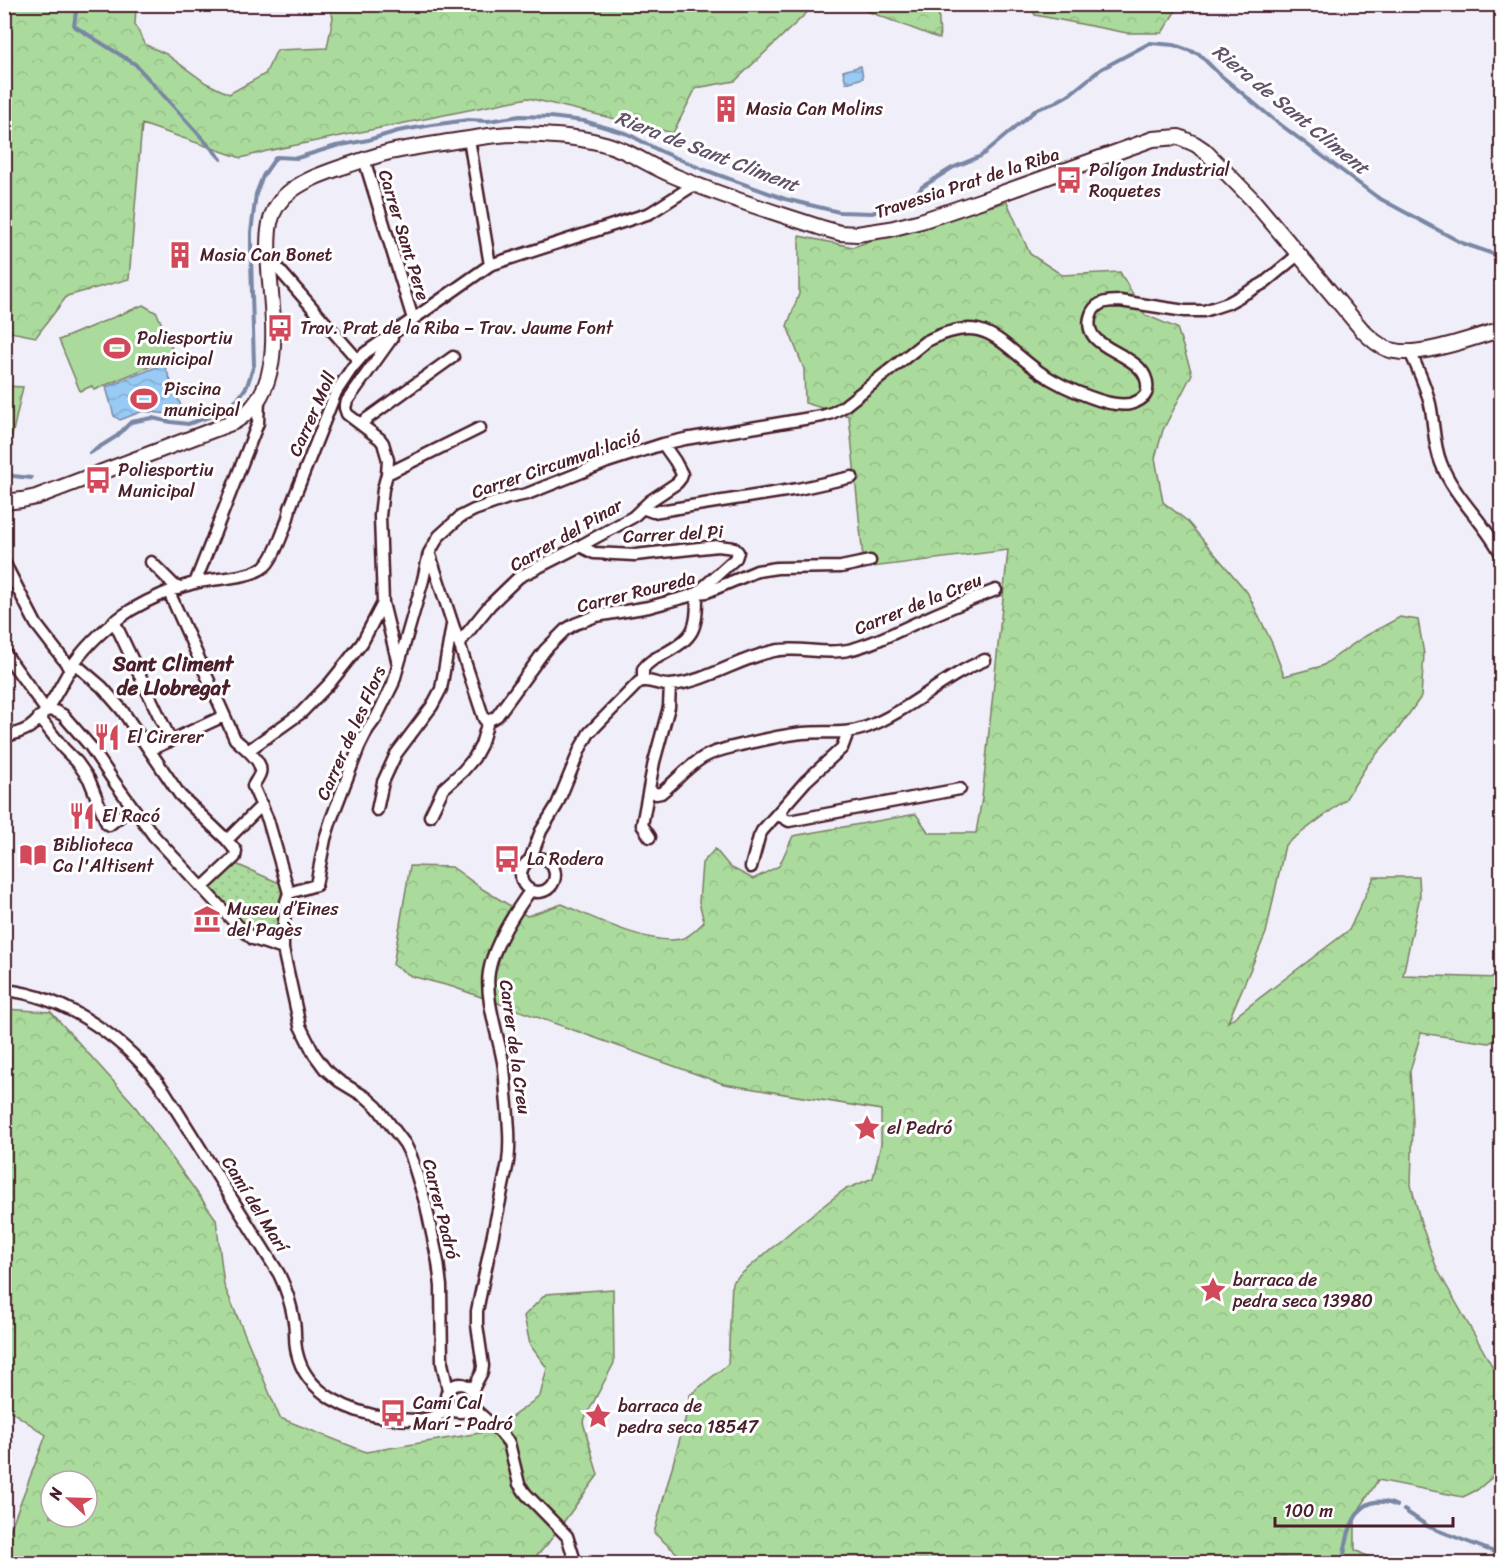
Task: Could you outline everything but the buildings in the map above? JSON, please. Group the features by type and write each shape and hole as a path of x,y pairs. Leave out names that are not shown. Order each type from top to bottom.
{"street":[{"name":"Travessia Prat de la Riba","path":"4,502 36,497 234,422 248,413 259,399 267,381 273,352 268,257 269,232 276,207 286,195 321,174 390,152 469,139 514,134 604,143 694,185 822,228 849,234 864,234 921,221 1153,138 1179,137 1195,144 1217,163 1252,199 1369,337 1387,349 1410,352 1459,342 1502,329"},
{"path":"469,139 490,265"},
{"name":"Carrer Sant Pere","path":"364,159 412,319"},
{"name":"Carrer Moll","path":"43,714 89,644 114,621 144,603 173,590 195,583 250,573 265,567 290,515 290,508 336,392 365,353 490,265 650,213 694,185"},
{"name":"Carrer Circumval·lació","path":"398,664 429,553 444,530 460,517 474,510 527,494 588,469 663,444 826,415 852,400 925,342 957,330 974,329 1000,339 1042,373 1075,391 1106,403 1130,404 1144,397 1147,389 1142,373 1135,363 1101,343 1090,331 1091,314 1097,305 1109,301 1120,301 1185,311 1204,311 1228,303 1264,283 1299,254"},
{"path":"268,257 358,360"},
{"path":"398,331 347,401 345,408 347,414 384,443 387,455 387,474 380,516 383,603 398,664"},
{"path":"1410,352 1430,406 1440,463 1446,476 1496,544 1502,556"},
{"path":"361,423 453,357"},
{"path":"195,583 258,423 259,399"},
{"path":"387,474 480,428"},
{"path":"642,508 676,483 682,474 663,444"},
{"name":"Carrer del Pinar","path":"460,642 490,605 519,577 633,517 642,508 652,512 798,489 852,477"},
{"name":"Carrer del Pi","path":"580,546 594,553 628,555 718,546 734,548 738,552 736,558 697,592"},
{"path":"429,553 484,719 488,721 481,745 474,758 464,771 443,789 430,816"},
{"name":"Carrer Roureda","path":"488,721 497,716 545,650 565,630 575,624 596,616 660,604 697,592 707,592 757,570 841,567 870,561"},
{"path":"4,562 36,624 66,663 102,687 122,710 180,795 236,851 235,857 203,887"},
{"path":"151,562 173,590 235,739 249,750 261,770 253,786 254,791 268,820 289,893"},
{"path":"423,580 433,578 440,585"},
{"name":"Carrer de la Creu","path":"643,680 670,685 709,675 741,661 776,651 837,652 858,647 996,590"},
{"path":"530,860 541,831 557,805 589,733 643,680 643,669 648,662 682,643 692,632 696,620 697,592"},
{"path":"249,750 301,713 330,683 362,643 383,603"},
{"path":"114,621 171,741"},
{"path":"377,810 383,782 396,754 441,689 453,622"},
{"path":"4,652 64,749 89,779 107,824 109,825 132,807"},
{"path":"649,789 656,794 661,794 690,766 715,752 782,736 814,732 848,732 865,728 916,701 970,666 985,660"},
{"name":"Carrer de les Flors","path":"289,893 316,885 325,840 345,781 365,736 393,684 398,664"},
{"path":"650,837 642,825 654,762 669,707 670,685"},
{"path":"4,737 28,728 43,714 55,711 63,715 90,746 132,807 168,852 248,935 260,943 283,949"},
{"path":"150,750 224,716"},
{"path":"751,867 759,837 767,825 807,781 842,748 848,732"},
{"path":"781,810 782,817 789,821 960,789"},
{"path":"227,840 262,805"},
{"path":"541,858 551,863 555,873 553,884 538,893 530,891 523,885 521,873 525,863 541,858"},
{"name":"Carrer de la Creu","path":"472,1391 483,1366 477,1311 510,1150 503,1061 489,990 489,969 498,944 530,891"},
{"name":"Carrer Padró","path":"289,893 286,902 283,949 300,1026 314,1054 331,1075 377,1107 405,1144 411,1156 426,1205 439,1271 442,1363 448,1390"},
{"name":"Camí del Marí","path":"4,990 46,999 87,1020 114,1037 155,1077 279,1274 289,1295 299,1362 307,1376 319,1389 336,1401 357,1411 391,1419 436,1417 450,1408"},
{"path":"459,1383 466,1385 472,1391 474,1398 471,1406 461,1412 450,1408 446,1402 445,1398 451,1386 459,1383"},
{"path":"471,1406 509,1443 519,1484 567,1536 576,1563"}],"green space":[{"path":"1177,4 1178,7 1162,33 1127,33 1035,15 1030,5"},
{"path":"4,5 136,5 135,25 146,45 166,54 206,83 229,94 265,74 277,50 327,48 333,17 328,5 815,5 735,81 696,88 673,133 528,98 241,158 142,124 129,279 67,296 36,337 5,331"},
{"path":"851,5 938,5 940,39"},
{"path":"1007,202 1030,254 1062,275 1120,272 1145,315 1177,328 1192,374 1163,430 1155,458 1163,502 1186,520 1247,592 1272,643 1284,676 1322,666 1362,638 1400,617 1418,620 1424,654 1421,697 1396,732 1367,765 1345,800 1285,845 1266,933 1228,1022 1349,930 1374,877 1419,877 1420,896 1403,975 1499,978 1501,976 1501,1037 1489,1043 1421,1033 1410,1071 1413,1122 1411,1185 1437,1269 1500,1380 1502,1389 1501,1470 1477,1490 1463,1497 1378,1480 1355,1516 1355,1550 1380,1563 768,1564 734,1561 688,1563 654,1533 690,1395 728,1364 732,1282 844,1190 873,1178 881,1144 881,1110 724,1084 453,987 411,976 393,965 410,866 452,867 527,916 562,904 624,930 659,939 674,940 688,936 704,922 699,902 702,863 715,849 730,867 753,879 779,866 793,836 916,814 929,833 976,833 982,798 1008,550 864,568 849,416 805,403 804,369 787,326 799,294 799,236 853,247 891,234"},
{"name":"Poliesportiu municipal","path":"143,305 157,313 175,356 94,390 92,386 80,391 59,340"},
{"path":"5,386 23,387 12,436 5,436"},
{"path":"236,864 281,882 277,930 270,939 256,935 211,888 211,884"},
{"path":"5,1009 51,1012 132,1102 216,1219 224,1285 280,1418 366,1452 480,1433 506,1421 540,1396 547,1368 530,1345 524,1316 546,1294 613,1289 614,1363 583,1422 598,1475 546,1546 529,1563 5,1564 4,1546 46,1435 5,1407"}],"water":[{"path":"861,66 863,78 846,83 843,71"},
{"name":"Piscina municipal","path":"164,364 185,416 143,411 120,420 114,416 106,387"}],"waterway":[{"path":"77,4 74,26 135,64 221,159"},
{"name":"Riera de Sant Climent","path":"90,453 117,436 131,422 152,418 188,424 220,413 238,399 247,386 254,365 251,232 256,194 263,176 276,157 297,158 398,131 468,120 488,121 520,116 584,121 628,134 702,169 785,199 839,212 872,213 913,199 922,187 952,168 981,156 1037,109 1070,94 1101,69 1150,43 1174,45 1199,54 1273,119 1377,197 1462,243 1502,257"},
{"name":"Riera de Sant Climent","path":"4,469 13,476 31,478"},
{"path":"1343,1564 1351,1527 1363,1508 1372,1503 1383,1502 1397,1506"},
{"path":"1404,1510 1429,1527 1502,1555"}],"place":[{"name":"Masia Can Molins","path":"726,109"},
{"name":"Polígon Industrial Roquetes","path":"1069,180"},
{"name":"Masia Can Bonet","path":"180,255"},
{"name":"Trav. Prat de la Riba – Trav. Jaume Font","path":"280,328"},
{"name":"Poliesportiu municipal","path":"117,348"},
{"name":"Piscina municipal","path":"144,399"},
{"name":"Poliesportiu Municipal","path":"98,480"},
{"name":"El Cirerer","path":"107,737"},
{"name":"El Racó","path":"82,816"},
{"name":"Biblioteca Ca l'Altisent","path":"33,855"},
{"name":"La Rodera","path":"507,859"},
{"name":"Museu d’Eines del Pagès","path":"207,919"},
{"name":"el Pedró","path":"867,1128"},
{"name":"barraca de pedra seca 13980","path":"1213,1290"},
{"name":"Camí Cal Marí - Padró","path":"393,1413"},
{"name":"barraca de pedra seca 18547","path":"598,1416"}],"district":[{"name":"Sant Climent de Llobregat","path":"173,676"}]}
